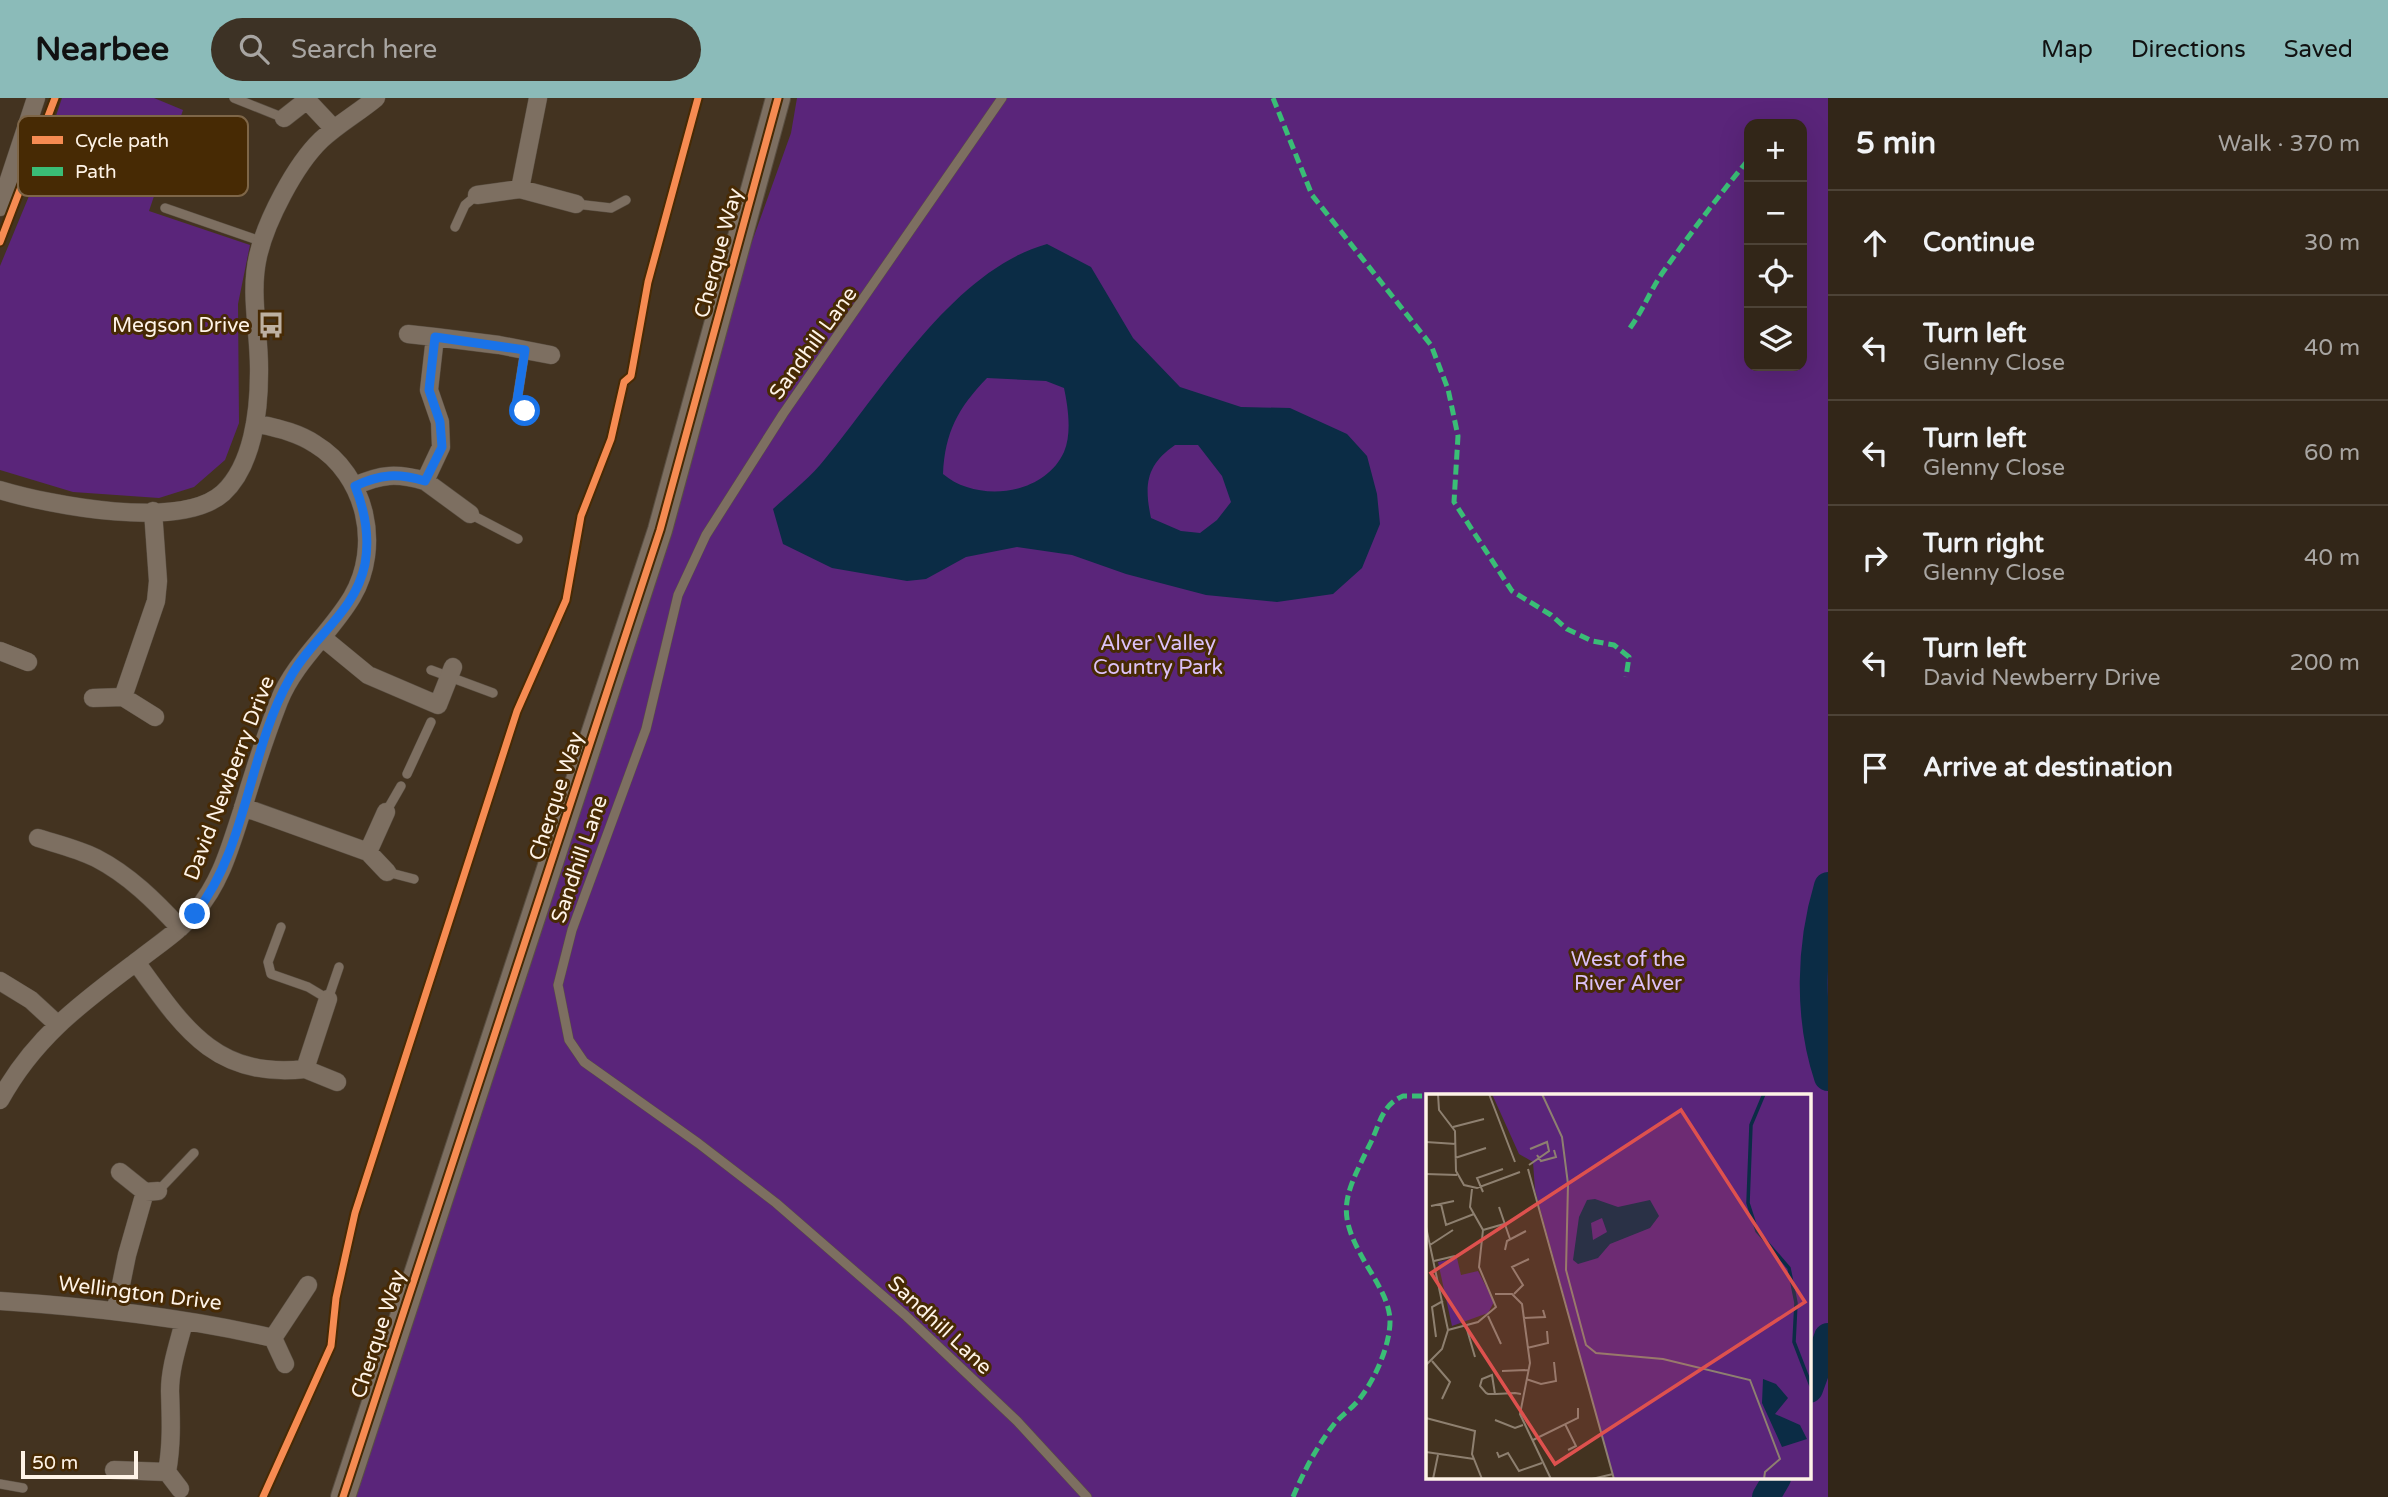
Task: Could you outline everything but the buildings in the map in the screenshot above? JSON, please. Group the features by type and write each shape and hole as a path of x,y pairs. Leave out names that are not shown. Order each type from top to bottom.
{"street":[{"path":"30,116 36,98"},
{"path":"1,493 79,509 153,511 192,508 210,502 224,492 243,462 256,423 260,371 255,300 258,257 263,242 304,160 334,129 376,98"},
{"path":"520,189 538,98"},
{"name":"Cherque Way","path":"343,1497 660,530 778,98"},
{"path":"284,118 306,99 334,129"},
{"path":"0,206 18,152"},
{"path":"477,195 520,189 576,204"},
{"path":"408,334 551,355"},
{"path":"425,481 442,447 440,422 429,390 435,337"},
{"name":"David Newberry Drive","path":"0,1100 27,1057 56,1023 180,928 209,895 226,859 290,678 354,595 365,564 367,528 355,486 329,453 314,443 295,434 256,423"},
{"path":"355,486 380,475 402,474 425,481 470,514"},
{"path":"123,697 156,601 153,511"},
{"path":"323,638 368,676 435,714 451,672"},
{"path":"0,652 28,662"},
{"path":"93,698 123,697 155,717"},
{"path":"243,807 368,852 387,872"},
{"path":"368,852 386,812"},
{"path":"38,838 94,857 118,872 150,897 180,928"},
{"path":"136,962 180,1023 211,1051 253,1068 281,1072 305,1069 337,1082"},
{"path":"0,981 31,1000 56,1023"},
{"path":"305,1069 328,999"},
{"path":"116,1309 127,1255 151,1191 120,1172"},
{"path":"285,1364 273,1338 308,1285"},
{"name":"Wellington Drive","path":"0,1301 116,1309 184,1322 219,1325 273,1338"},
{"path":"180,1489 167,1472 173,1441 170,1390 184,1322"},
{"path":"114,1470 167,1472"}],"lane":[{"path":"234,98 284,118"},
{"name":"Sandhill Lane","path":"1002,98 783,414 706,535 678,595 646,729 576,917 558,985 569,1040 584,1062 698,1143 776,1203 933,1342 1017,1421 1087,1497"},
{"path":"455,227 465,205 477,195"},
{"path":"576,204 611,208 626,200"},
{"path":"166,208 263,242"},
{"path":"525,350 517,401 525,411"},
{"path":"470,514 518,539"},
{"path":"431,670 451,672 493,693"},
{"path":"407,775 435,714"},
{"path":"386,812 401,786"},
{"path":"387,872 414,879"},
{"path":"281,927 268,962 271,974 308,986 328,999 339,967"},
{"path":"151,1191 194,1153"},
{"path":"0,1484 23,1489"}],"green space":[{"path":"62,98 154,98 183,110 181,116 56,116"},
{"name":"Alver Valley Country Park","path":"797,98 1828,98 1828,1497 343,1497 702,381 791,133"},
{"path":"29,196 154,196 149,211 250,245 238,304 239,423 225,460 194,487 159,498 73,492 0,470 0,266"}],"water":[{"path":"1047,244 1091,267 1133,338 1180,387 1241,407 1290,408 1347,434 1367,456 1377,494 1380,524 1362,568 1333,594 1277,602 1206,595 1126,574 1072,555 1017,547 966,557 926,579 907,581 832,568 783,544 773,509 820,465 894,370 950,306 980,279 1012,258","holes":["987,378 1046,381 1064,388 1069,428 1064,452 1054,467 1026,486 1009,490 973,489 943,474 944,459 955,422 968,400","1175,445 1198,445 1222,476 1231,502 1217,520 1200,533 1181,531 1151,518 1148,495 1150,477 1158,460"]}],"waterway":[{"path":"1828,886 1818,933 1814,982 1817,1030 1828,1077"},
{"path":"1811,1384 1828,1337"},
{"path":"1766,1497 1776,1480"}],"marked path":[{"path":"1273,98 1312,195 1431,345 1448,389 1458,436 1454,502 1512,591 1551,615 1567,629 1592,641 1614,645 1629,657 1626,677"},
{"path":"1630,328 1663,272 1744,165"},
{"path":"1293,1497 1322,1441 1367,1389 1382,1359 1390,1328 1390,1318 1381,1290 1352,1236 1346,1208 1348,1194 1382,1115 1390,1104 1403,1096 1426,1096"}],"cycle path":[{"path":"48,116 55,98"},
{"path":"263,1497 331,1346 336,1298 355,1213 517,711 566,600 581,516 611,439 624,382 631,376 648,282 698,98"},
{"path":"343,1497 660,530 778,98"},
{"path":"0,242 18,195"}],"place":[{"name":"Megson Drive","path":"271,325"}],"route":[{"path":"195,914 219,877 279,701 290,678 336,622 354,595 360,580 365,564 367,528 355,486 380,475 402,474 425,481 434,467 442,447 440,422 432,406 429,390 435,337 525,350 517,401 525,411"}],"park label":[{"name":"West of the River Alver","path":"1628,971"}]}
